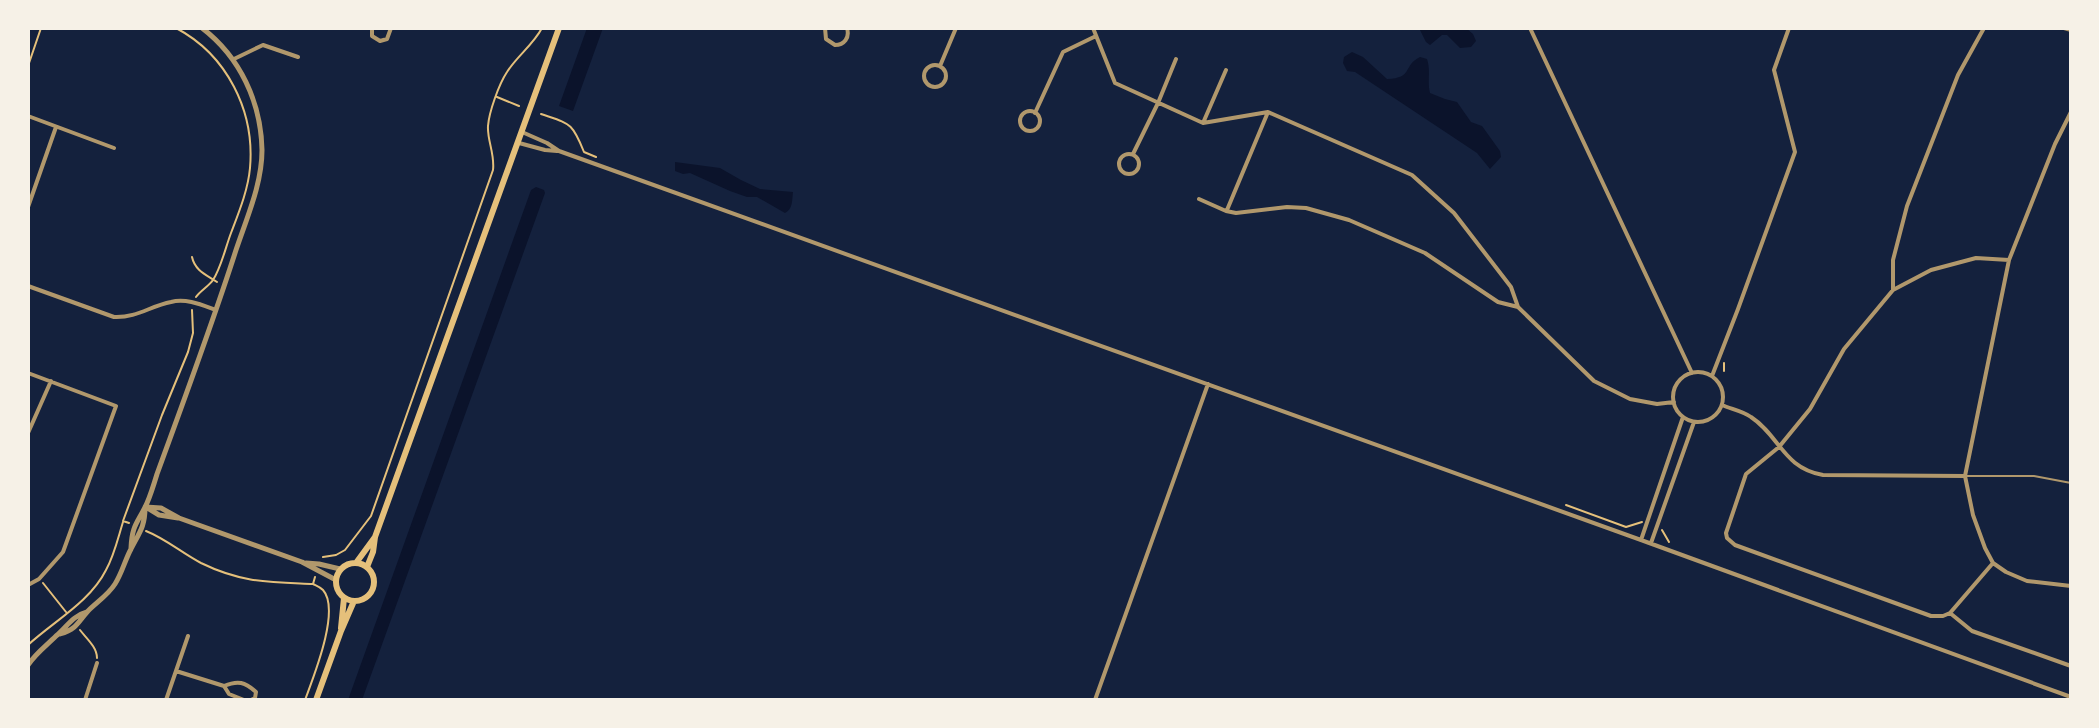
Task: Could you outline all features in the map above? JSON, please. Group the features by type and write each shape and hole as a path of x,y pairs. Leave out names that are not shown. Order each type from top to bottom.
{"main road":[{"path":"367,567 375,537 559,28"},
{"path":"356,563 375,537"},
{"path":"356,563 367,567 374,577 373,589 366,598 354,601 344,598 336,580 340,569 356,563"},
{"path":"341,631 344,598"},
{"path":"316,700 354,601"}],"street":[{"path":"28,665 41,649 69,631 74,622 81,622 87,612 101,601 114,585 142,529 145,507 224,288 260,175 259,117 246,80 234,59 202,28"},
{"path":"372,28 372,36 377,41 389,37 390,29"},
{"path":"825,28 826,39 835,45 846,40 847,28"},
{"path":"940,66 956,28"},
{"path":"1093,28 1115,83 1158,103 1203,123 1268,112 1412,175 1454,213 1511,287 1518,307 1594,381 1630,399 1657,404 1674,402"},
{"path":"1530,28 1692,373"},
{"path":"1712,376 1795,152 1774,70 1789,28"},
{"path":"1893,290 1893,260 1907,206 1958,75 1984,28"},
{"path":"2064,28 2071,30"},
{"path":"1035,113 1063,52 1096,36"},
{"path":"234,59 263,45 298,57"},
{"path":"1133,154 1176,59"},
{"path":"931,66 940,66 945,74 944,81 936,86 929,85 924,78 925,71 931,66"},
{"path":"1203,123 1226,70"},
{"path":"1029,111 1035,113 1040,119 1039,126 1033,131 1026,131 1020,125 1020,117 1029,111"},
{"path":"1226,211 1268,112"},
{"path":"2071,112 2009,260 1965,476 1973,515 1993,563 2027,581 2071,586"},
{"path":"28,116 114,148"},
{"path":"28,207 56,127"},
{"path":"522,132 559,151 2071,697"},
{"path":"518,143 559,151"},
{"path":"1126,154 1133,154 1139,161 1139,167 1134,172 1125,173 1120,169 1120,159 1126,154"},
{"path":"1199,199 1236,213 1297,208 1349,220 1425,253 1498,302 1518,307"},
{"path":"1993,563 1950,613 1931,616 1735,545 1727,538 1727,526 1746,474 1779,447 1810,409 1844,349 1893,290 1931,270 1976,258 2009,260"},
{"path":"28,286 114,317 127,318 179,301 216,310"},
{"path":"1703,372 1712,376 1721,387 1722,405 1713,417 1704,421 1694,422 1683,417 1674,402 1677,383 1692,373 1703,372"},
{"path":"28,373 116,406 63,552 39,579 28,585"},
{"path":"28,433 51,381"},
{"path":"1095,700 1208,384"},
{"path":"1722,405 1750,416 1787,457 1807,472 1823,475 1965,476"},
{"path":"1641,540 1683,417"},
{"path":"1651,543 1694,422"},
{"path":"145,507 166,517 179,518 302,562 340,569"},
{"path":"302,562 336,580"},
{"path":"1950,613 1972,631 2071,666"},
{"path":"166,700 188,636"},
{"path":"85,700 97,663"},
{"path":"176,671 224,686 234,682 247,685 256,692 251,700"},
{"path":"224,686 229,694 244,700"}],"lane":[{"path":"1965,476 2034,476 2071,483"}],"path":[{"path":"28,66 41,28"},
{"path":"319,564 322,557 345,550 371,516 493,170 488,127 496,97 506,73 542,28"},
{"path":"496,97 519,106"},
{"path":"541,114 567,123"},
{"path":"192,257 201,272 224,288"},
{"path":"28,645 86,597 99,582 123,521"},
{"path":"313,584 316,571"},
{"path":"39,579 97,653 97,663"},
{"path":"293,583 313,584 326,593 328,622 324,647 305,700"}],"water":[{"path":"587,28 603,28 573,111 559,106"},
{"path":"1419,28 1466,28 1476,41 1471,47 1460,48 1447,35 1442,35 1430,45"},
{"path":"1352,52 1363,57 1387,79 1405,74 1420,57 1427,59 1430,93 1457,102 1471,122 1482,126 1501,157 1490,169 1477,153 1355,72 1347,71 1344,57"},
{"path":"675,162 720,168 760,189 793,192 791,207 785,213 757,197 747,197 690,173 675,171"},
{"path":"536,187 545,193 362,700 348,700 531,190"}]}
